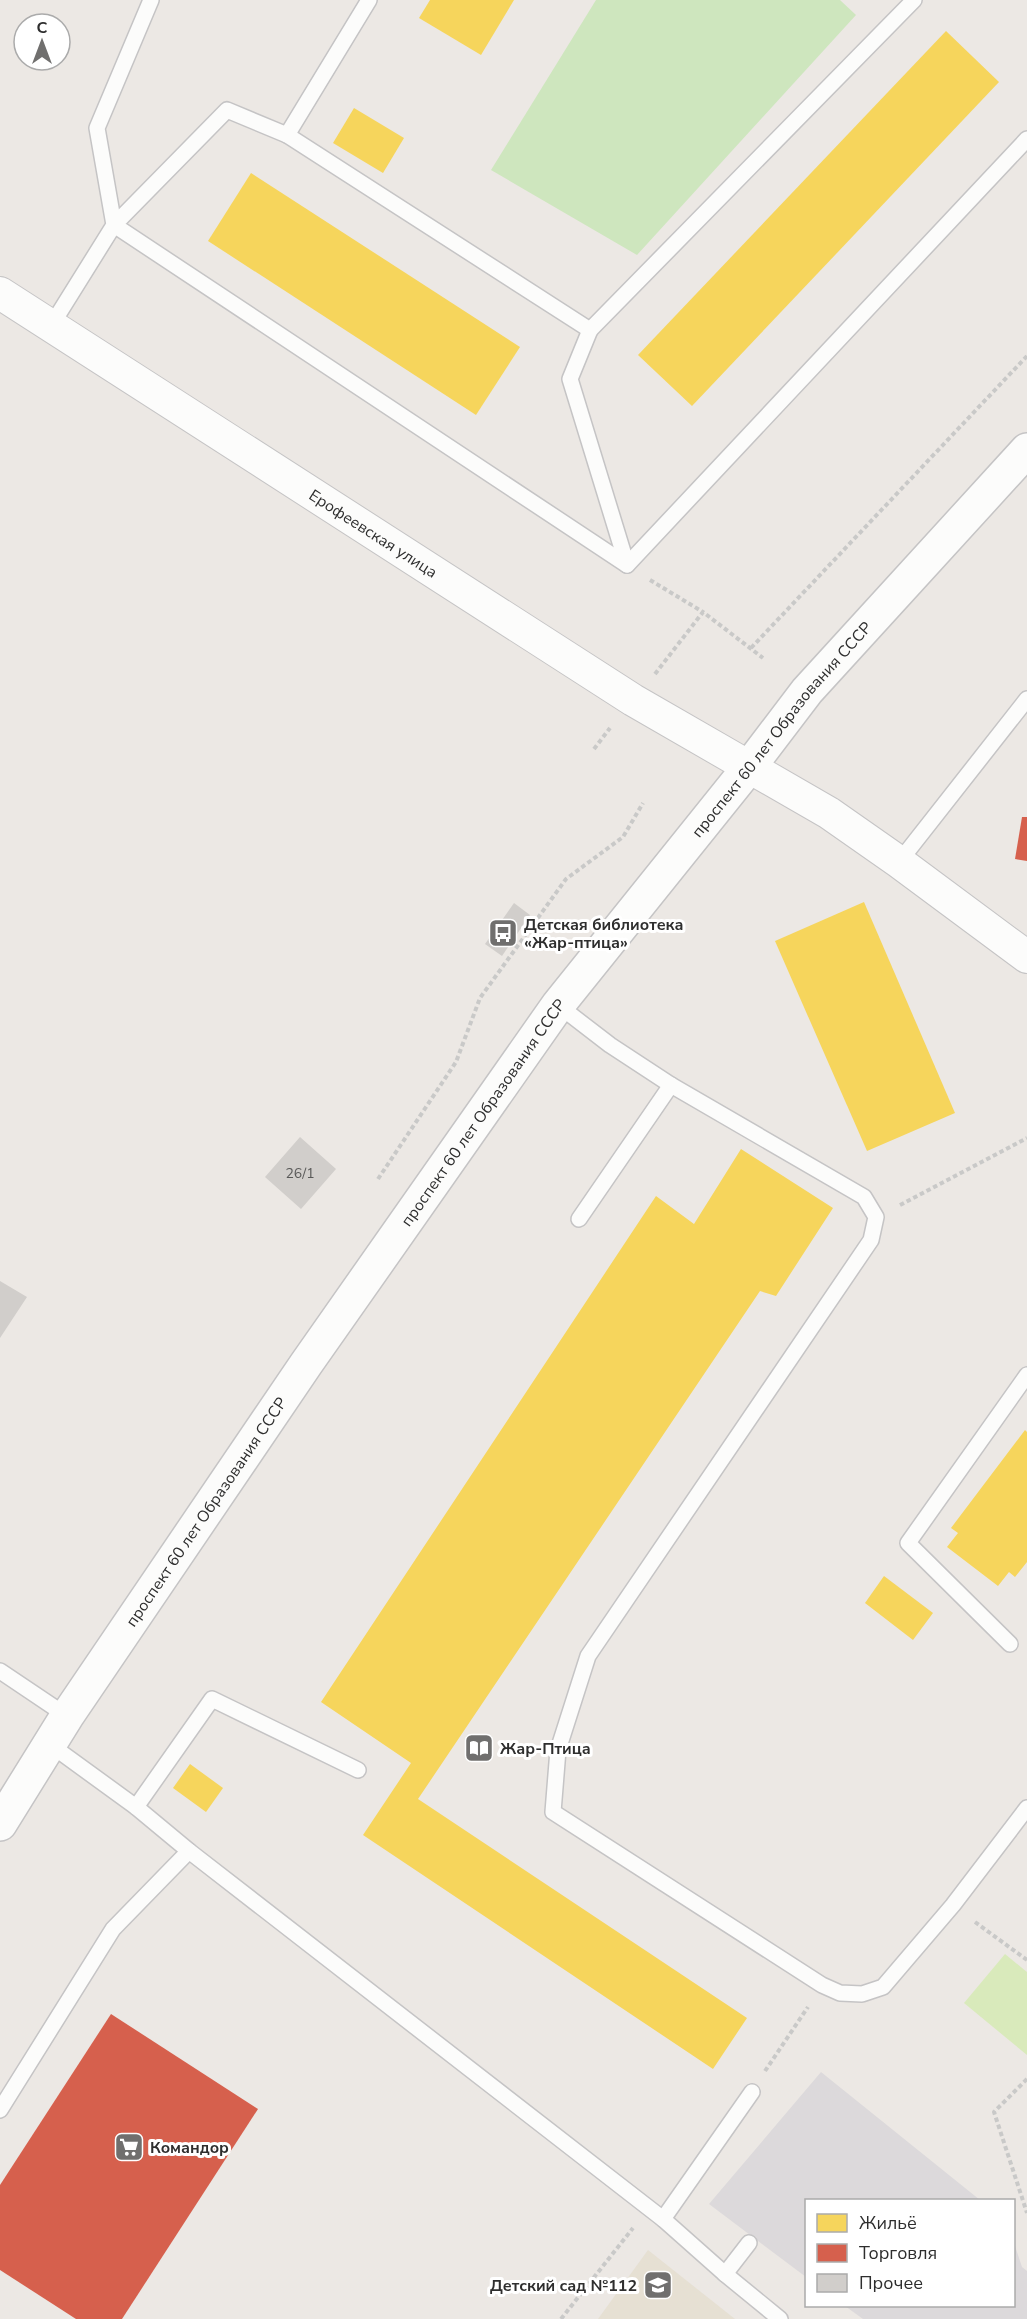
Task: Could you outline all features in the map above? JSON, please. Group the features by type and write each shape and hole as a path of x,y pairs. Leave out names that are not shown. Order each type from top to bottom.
{"main road":[{"name":"проспект 60 лет Образования СССР","path":"0,1824 48,1743 306,1364 558,1005 750,766 807,690 1025,456"}],"street":[{"name":"Ерофеевская улица","path":"0,293 623,694 829,813 1027,957"}],"lane":[{"path":"151,0 97,128 114,225 627,565"},
{"path":"287,135 369,0"},
{"path":"627,565 570,380 590,330 915,0"},
{"path":"51,326 114,225 227,110 287,135 590,330"},
{"path":"627,565 1027,139"},
{"path":"899,862 1027,699"},
{"path":"558,1005 610,1045 671,1085 864,1197 876,1217 871,1240 588,1656 558,1750 553,1812 822,1985 840,1993 862,1994 883,1987 953,1905 1027,1808"},
{"path":"579,1219 671,1085"},
{"path":"1010,1644 908,1543 1027,1375"},
{"path":"0,1671 67,1716"},
{"path":"136,1807 212,1699 358,1770"},
{"path":"48,1743 136,1807 189,1851 663,2219 724,2274 780,2319"},
{"path":"0,2110 113,1929 189,1851"},
{"path":"663,2219 752,2092"},
{"path":"724,2274 749,2243"}],"path":[{"path":"751,648 1027,356"},
{"path":"627,565 703,612 764,658"},
{"path":"650,679 703,612"},
{"path":"594,749 611,727"},
{"path":"378,1179 456,1062 480,998 566,879 623,837 643,802"},
{"path":"876,1217 1027,1138"},
{"path":"953,1905 1027,1960"},
{"path":"752,2092 822,1985"},
{"path":"1027,2079 994,2112 1027,2213"},
{"path":"561,2319 648,2208"}],"shaded area":[{"path":"821,2072 979,2199 805,2199 805,2276 709,2204"},
{"path":"1015,2246 1022,2267 1027,2271 1027,2319 863,2319 846,2307 1015,2307"},
{"name":"Детский сад №112","path":"648,2250 735,2319 598,2319"}],"green space":[{"path":"596,0 840,0 856,15 637,255 491,170"},
{"path":"1005,1954 1027,1972 1027,2055 964,2003"}],"building: Жильё":[{"path":"430,0 514,0 481,55 419,18"},
{"path":"946,31 999,82 692,406 638,355"},
{"path":"354,108 404,138 383,173 333,143"},
{"path":"251,173 520,347 476,415 208,241"},
{"path":"864,902 955,1113 867,1151 775,941"},
{"path":"741,1149 833,1208 776,1296 760,1291 418,1799 747,2018 713,2069 363,1835 411,1763 321,1702 656,1196 694,1224"},
{"path":"1025,1430 1027,1432 1027,1562 1015,1577 1009,1572 998,1586 947,1547 958,1533 951,1528"},
{"path":"884,1576 933,1613 913,1640 865,1603"},
{"path":"190,1764 223,1788 206,1812 173,1788"}],"building: Торговля":[{"path":"1022,817 1027,817 1027,861 1015,859"},
{"name":"Командор","path":"111,2014 258,2109 122,2319 76,2319 0,2270 0,2185"}],"building: Прочее":[{"path":"514,903 530,915 502,956 485,944"},
{"path":"300,1137 336,1169 301,1209 265,1177"},
{"path":"0,1281 27,1297 0,1338"}],"place":[{"name":"Детская библиотека «Жар-птица»","path":"503,933"},
{"name":"Жар-Птица","path":"479,1748"},
{"name":"Командор","path":"129,2147"},
{"name":"Детский сад №112","path":"658,2285"}]}
